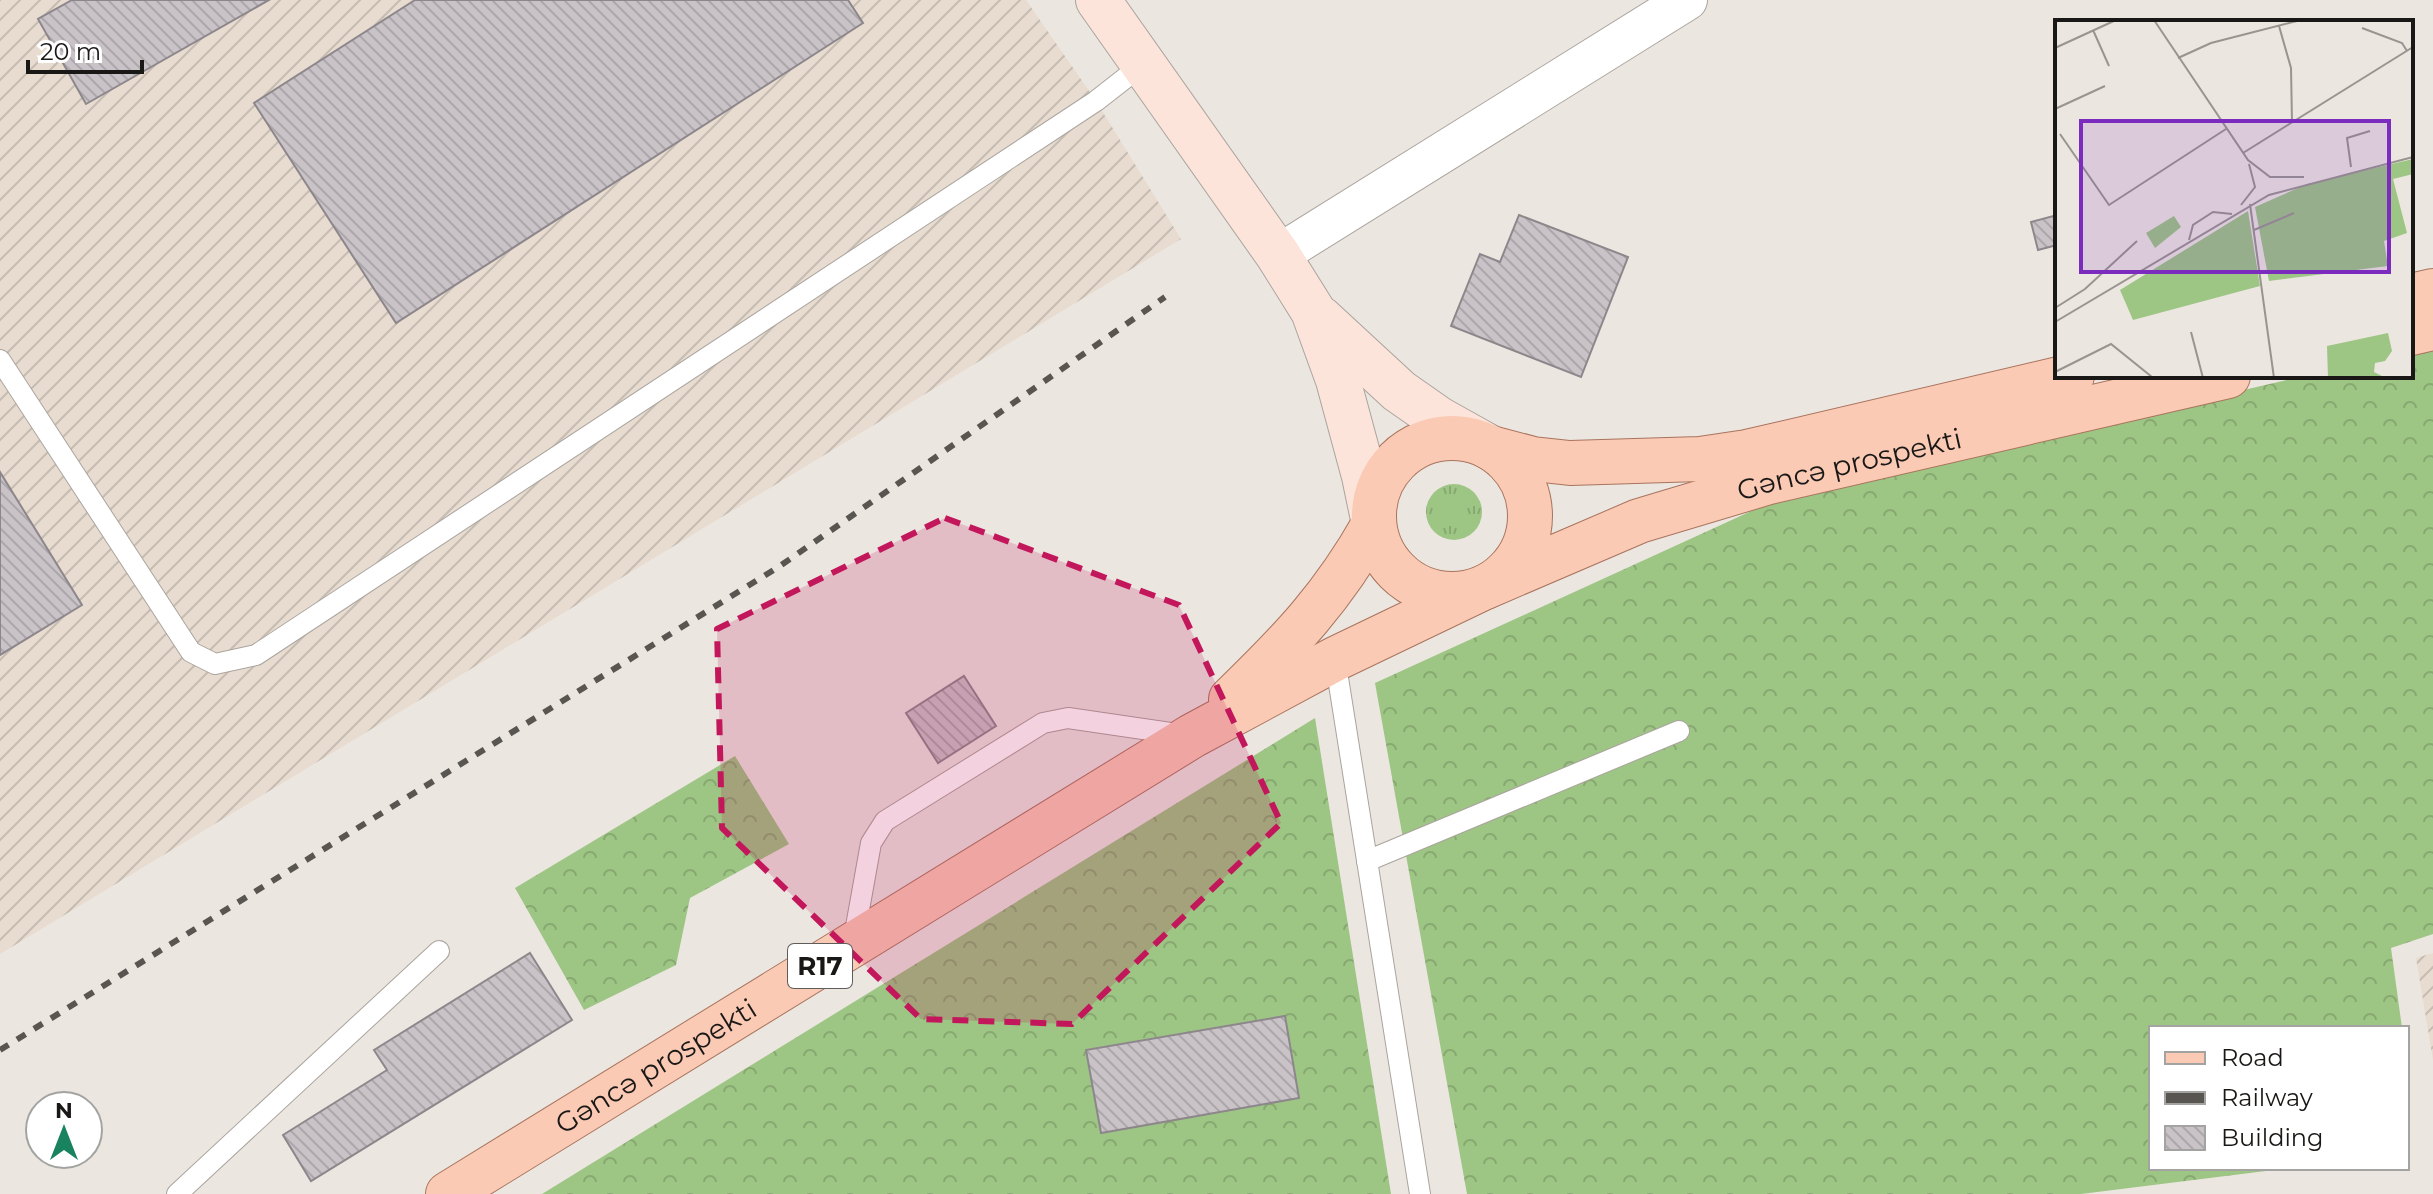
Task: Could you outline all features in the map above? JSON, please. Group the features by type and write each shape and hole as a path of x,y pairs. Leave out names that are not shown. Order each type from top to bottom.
{"main road":[{"path":"1098,0 1278,255 1313,311 1338,380 1380,547 1393,568 1412,583 1435,593 1459,594 1483,588"},
{"path":"2413,296 2433,291"},
{"path":"1192,736 1335,659 1483,588 1504,574 1520,556 1529,533 1530,509 1524,485 1511,464 1491,448 1439,419 1399,391 1313,311"},
{"path":"2413,333 2433,328"},
{"name":"Gəncə prospekti","path":"1491,448 1533,459 1570,463 1700,459 1747,452 2063,378"},
{"name":"Gəncə prospekti","path":"1483,588 1639,521 1756,485 2219,378"},
{"path":"1192,736 1301,630 1339,581 1374,524 1375,499 1384,476 1400,457 1420,444 1444,438 1469,439 1491,448"},
{"name":"Gəncə prospekti","path":"448,1194 1192,736"}],"street":[{"path":"1278,255 1671,5"}],"lane":[{"path":"0,360 191,652 215,664 256,655 1096,101 1142,65"},
{"path":"1335,659 1420,1194"},
{"path":"853,946 871,843 885,821 1043,723 1068,718 1192,736"},
{"path":"1367,861 1679,731"},
{"path":"177,1194 439,951"}],"highlighted area":[{"path":"945,518 1179,605 1281,823 1072,1024 921,1019 722,828 717,629"}],"shaded area":[{"path":"0,0 1026,0 1096,101 1181,239 0,954"},
{"path":"2433,953 2433,1060 2416,958"}],"green space":[{"path":"2433,346 2433,934 2391,948 2402,1026 2149,1026 2149,1170 2275,1170 2081,1194 1467,1194 1375,683 1782,497 2295,378 2413,378 2413,351"},
{"path":"1454,484 1474,492 1482,512 1474,532 1454,540 1434,532 1426,512 1434,492"},
{"path":"1315,718 1391,1194 542,1194"},
{"path":"735,756 789,844 690,898 676,965 584,1010 515,888"}],"building":[{"path":"72,0 269,0 86,104 38,19"},
{"path":"415,0 848,0 863,23 396,323 254,103"},
{"path":"1519,215 1628,257 1581,377 1451,326 1480,254 1500,262"},
{"path":"2055,216 2055,246 2038,250 2031,222"},
{"path":"0,472 82,605 0,655"},
{"path":"964,676 996,726 938,763 906,713"},
{"path":"530,953 572,1020 311,1181 283,1135 387,1070 374,1050"},
{"path":"1285,1016 1299,1098 1101,1133 1086,1050"}],"railway":[{"path":"0,1050 780,566 1165,297"}]}
